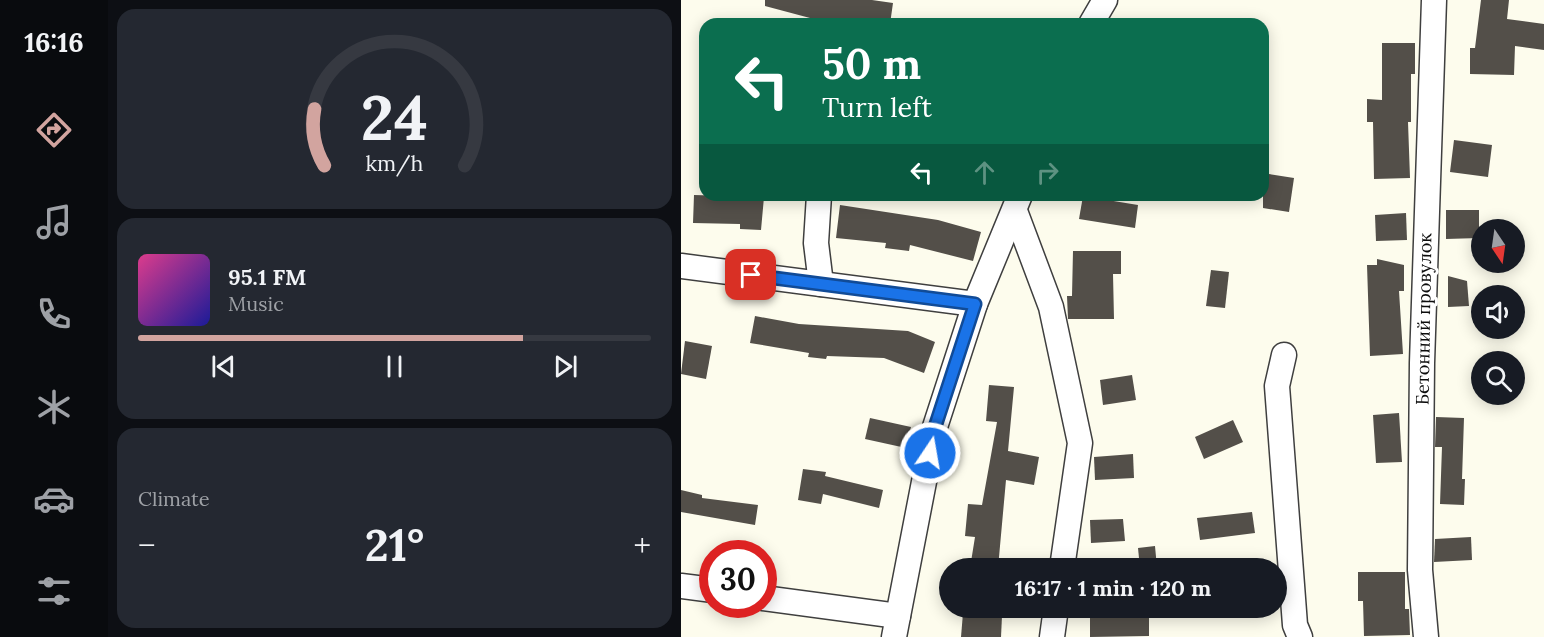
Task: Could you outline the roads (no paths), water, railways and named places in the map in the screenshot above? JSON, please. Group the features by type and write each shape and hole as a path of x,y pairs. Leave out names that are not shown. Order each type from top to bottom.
{"street":[{"path":"1094,18 1105,0"},
{"name":"Бетонний провулок","path":"1426,637 1420,570 1422,397 1434,0"},
{"path":"819,201 816,243 821,284"},
{"path":"777,601 896,627 934,430 975,304 1018,203"},
{"path":"1018,203 1051,307 1080,443 1063,558"},
{"path":"681,266 975,304"},
{"path":"1284,355 1277,386 1295,625 1300,637"},
{"path":"681,586 699,588"},
{"path":"1052,637 1055,618"}]}
